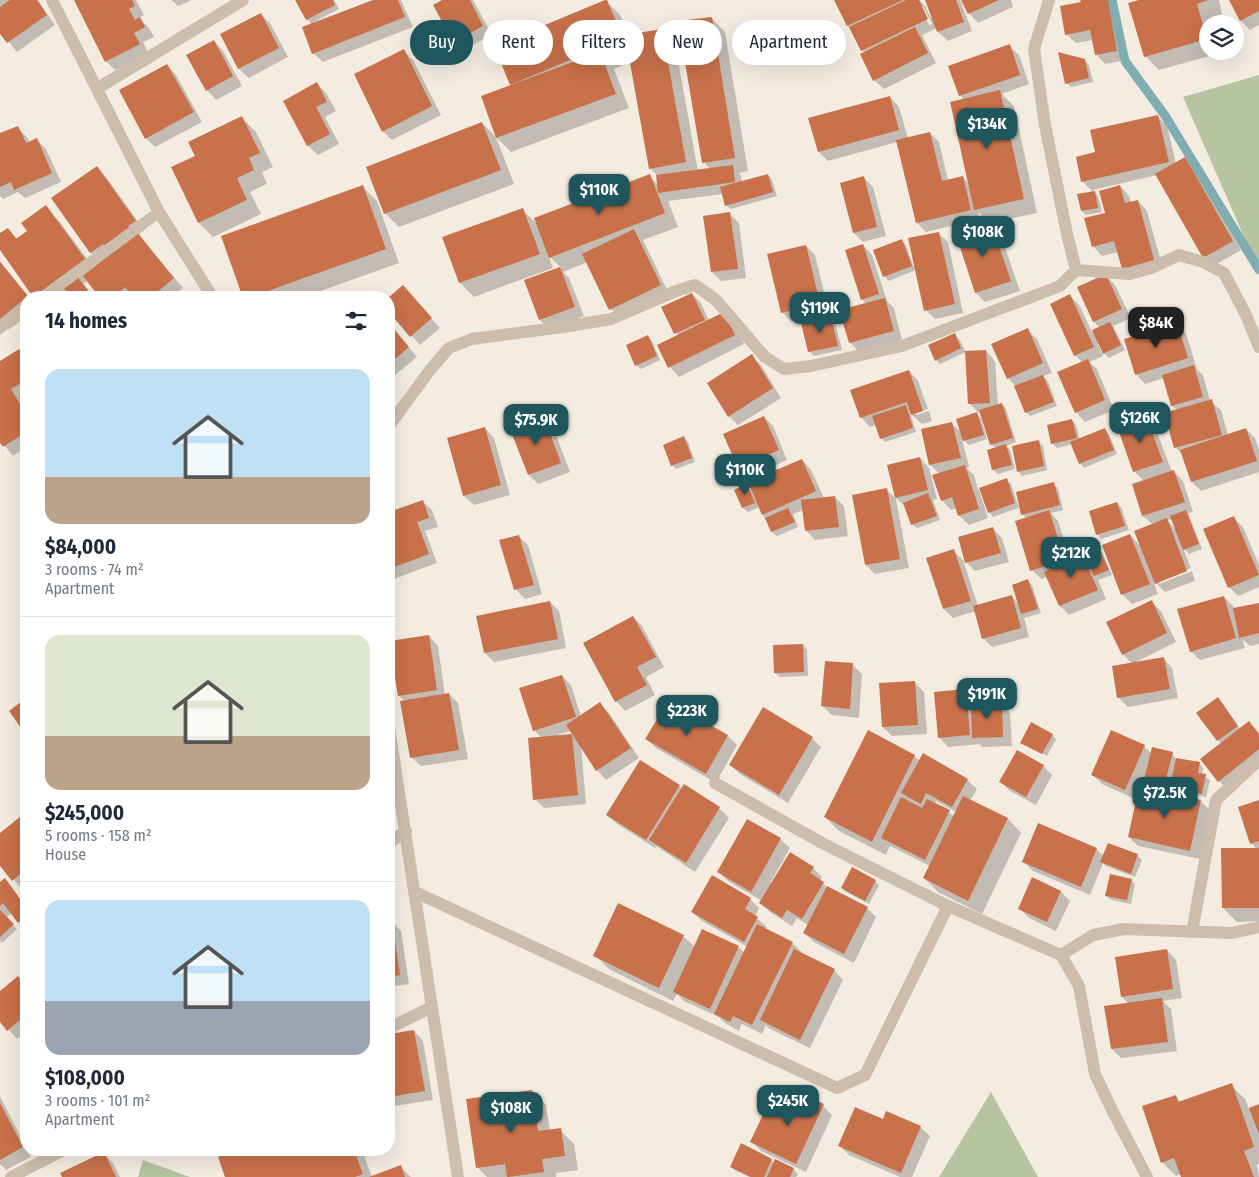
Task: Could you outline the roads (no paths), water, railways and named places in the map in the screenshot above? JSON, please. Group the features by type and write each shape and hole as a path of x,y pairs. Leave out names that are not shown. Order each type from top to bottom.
{"street":[{"path":"52,0 159,212 209,291"},
{"path":"98,88 243,0"},
{"path":"1049,0 1034,49 1045,125 1076,270"},
{"path":"395,418 430,370 450,348 472,338 611,319 695,285 716,300 765,357 784,369 811,366 902,346 1060,286 1076,270 1130,274 1151,268 1179,255 1203,262 1224,273 1246,315 1259,347"},
{"path":"1192,932 1216,800 1259,760"},
{"path":"395,763 458,1177"},
{"path":"714,783 824,844 948,906 1061,955 1079,986 1095,1074 1147,1177"},
{"path":"395,839 406,831"},
{"path":"415,892 837,1088 865,1075 948,906"},
{"path":"1061,955 1093,935 1124,929 1232,933 1259,928"},
{"path":"395,1025 432,1007"},
{"path":"11,1177 52,1156"}],"lane":[{"path":"52,291 159,212"},
{"path":"7,324 20,314"}],"waterway":[{"path":"1112,0 1125,61 1166,117 1259,270"}]}
